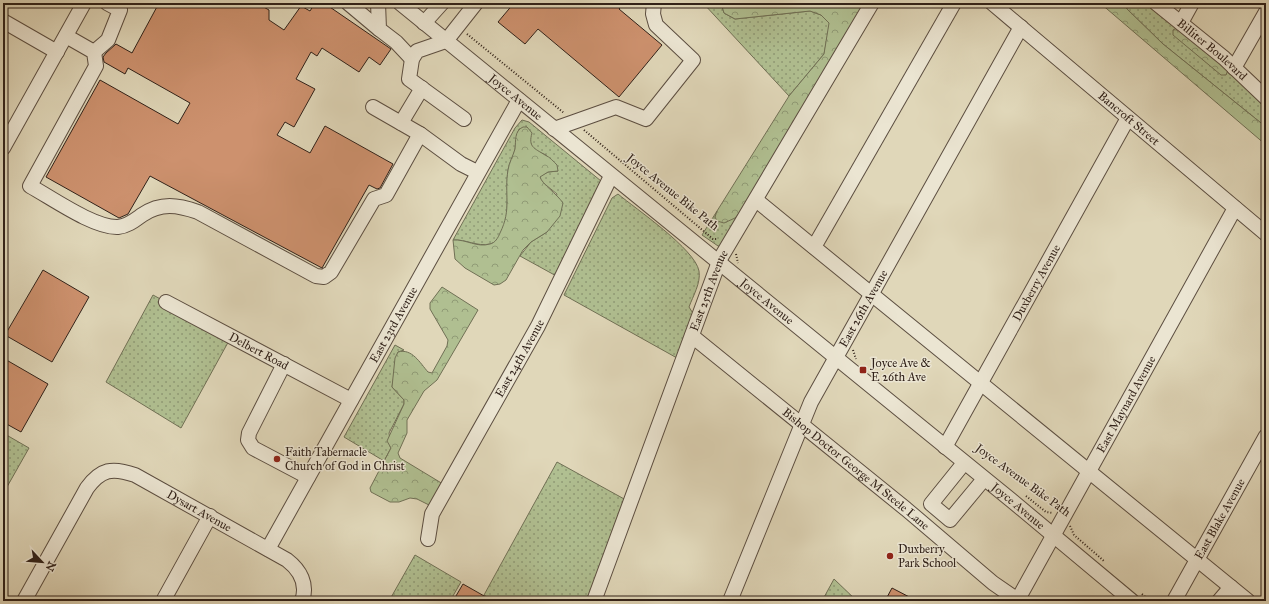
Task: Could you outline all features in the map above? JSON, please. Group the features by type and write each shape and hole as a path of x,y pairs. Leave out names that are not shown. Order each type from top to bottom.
{"street":[{"path":"3,148 84,3"},
{"path":"94,52 108,40 120,10 107,3"},
{"path":"348,3 396,42 412,59"},
{"path":"378,3 379,29"},
{"name":"Joyce Avenue","path":"400,3 1053,535 1136,596"},
{"path":"424,23 442,3"},
{"path":"464,119 409,79 412,59 417,51 446,41 476,3"},
{"path":"554,129 616,107 646,119 693,60 656,25 653,14 654,3"},
{"name":"East 25th Avenue","path":"594,601 719,262 872,3"},
{"path":"814,247 954,3"},
{"name":"Bancroft Street","path":"992,3 1266,234"},
{"name":"Billiter Boulevard","path":"1156,3 1234,68 1266,98"},
{"path":"1181,23 1192,3"},
{"path":"1234,68 1266,12"},
{"path":"3,21 57,52"},
{"name":"East 26th Avenue","path":"730,601 811,402 1021,27"},
{"path":"66,36 94,52"},
{"path":"94,52 96,66 30,186 102,225 119,227 132,223 158,206 182,206 198,212 316,276 324,277 331,272 374,199 386,195 420,134"},
{"path":"401,123 422,88"},
{"name":"East 23rd Avenue","path":"268,549 477,172 519,100"},
{"path":"373,107 420,134 461,164 477,172"},
{"name":"Duxberry Avenue","path":"945,447 1128,118"},
{"name":"East 24th Avenue","path":"428,539 432,514 538,326 611,176"},
{"path":"756,200 1248,601"},
{"name":"East Maynard Avenue","path":"1018,600 1235,208"},
{"name":"Delbert Road","path":"166,302 351,400"},
{"name":"Bishop Doctor George M Steele Lane","path":"692,336 906,509 993,583 1018,600"},
{"path":"284,364 249,433 248,440 253,448 308,477"},
{"name":"East Blake Avenue","path":"1174,601 1266,436"},
{"path":"964,463 931,504 950,520 984,479"},
{"name":"Dysart Avenue","path":"24,601 87,488 96,476 110,471 122,471 135,475 287,560 296,567 302,578 304,593 302,601"},
{"path":"163,601 210,516"},
{"path":"1219,601 1231,587"}],"path":[{"name":"Joyce Avenue Bike Path","path":"457,26 575,122 714,239 721,239 737,254 738,263"},
{"path":"844,343 853,350 855,358 861,363"},
{"name":"Joyce Avenue Bike Path","path":"1023,493 1046,512 1053,513 1072,528 1074,535 1109,566"},
{"path":"1136,596 1150,601"}],"green space":[{"path":"703,3 721,3 724,13 735,19 810,11 821,15 830,23 824,54 789,96"},
{"path":"721,3 866,3 746,206 735,218 724,223 717,221 715,217 717,211 789,96 824,54 829,23 821,15 810,11 735,19 724,13"},
{"path":"1100,3 1124,3 1127,9 1163,44 1266,127 1266,145"},
{"path":"1124,3 1148,3 1266,102 1266,127 1163,44 1127,9"},
{"path":"1177,28 1228,70 1226,75 1221,75 1173,35 1173,30"},
{"path":"522,120 529,122 601,181 560,278 520,256 531,242 547,232 557,194 541,181 540,176 548,172 558,171 546,155 533,149 527,127 519,129 515,150 509,167 507,178 507,211 503,232 498,240 485,245 453,240 515,128"},
{"path":"523,127 527,127 532,133 531,144 533,147 549,157 557,165 558,171 548,172 540,177 541,180 563,203 560,216 547,232 531,242 523,250 506,280 500,284 494,285 465,268 455,259 453,240 485,245 492,243 497,238 506,216 507,179 509,167 515,149 518,131"},
{"path":"618,194 676,241 695,262 699,271 698,285 689,307 694,315 677,358 564,295 612,198"},
{"path":"746,206 721,248 702,235 717,211 715,217"},
{"path":"442,287 478,310 437,380 424,391 407,420 407,433 398,453 400,458 443,484 431,506 417,499 410,498 399,502 390,502 371,492 370,488 391,448 387,441 404,404 404,400 392,387 395,358 398,352 403,351 412,354 428,372 432,373 447,346 448,340 430,309 430,303"},
{"path":"153,295 231,337 181,428 106,382"},
{"path":"395,345 404,350 398,352 392,387 404,400 404,404 389,433 391,448 384,461 344,437"},
{"path":"3,433 29,448 3,494"},
{"path":"557,462 626,500 589,601 494,601 484,595"},
{"path":"415,555 461,582 450,601 389,601"},
{"path":"834,579 857,601 822,601"}],"building":[{"path":"159,3 262,3 260,5 269,10 269,20 284,30 301,6 310,11 315,3 324,3 391,49 380,65 369,57 359,72 322,48 317,56 311,52 296,79 315,89 294,127 285,122 277,135 310,153 325,126 393,164 380,188 377,189 369,185 322,268 150,176 128,214 119,218 46,177 100,80 178,124 190,103 128,68 125,74 104,62 103,57 116,44 132,53"},
{"path":"514,3 624,3 619,9 662,45 619,97 538,29 525,44 498,22"},
{"path":"43,270 89,297 52,362 5,335"},
{"path":"3,358 48,384 21,432 3,422"},
{"path":"463,584 493,601 453,601"},
{"name":"Duxberry Park School","path":"892,588 917,601 885,601"}],"place":[{"name":"Joyce Ave & E 26th Ave","path":"863,370"},
{"name":"Faith Tabernacle Church of God in Christ","path":"277,459"},
{"name":"Duxberry Park School","path":"890,556"}]}
